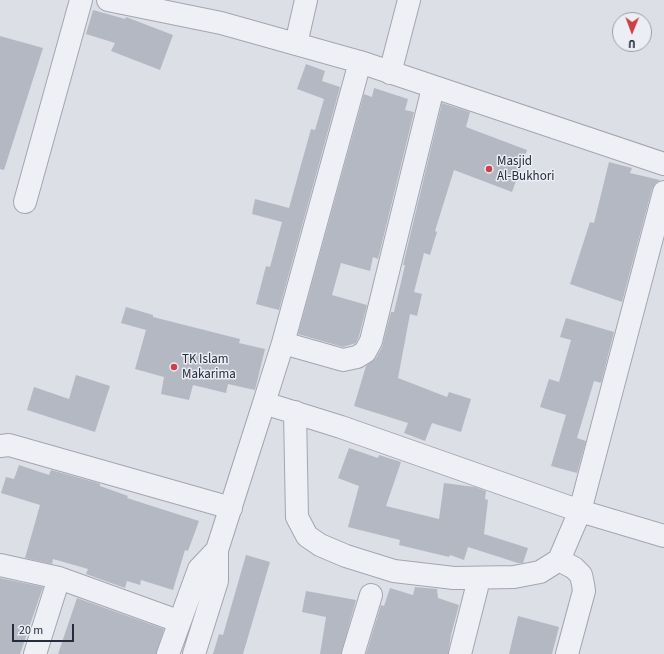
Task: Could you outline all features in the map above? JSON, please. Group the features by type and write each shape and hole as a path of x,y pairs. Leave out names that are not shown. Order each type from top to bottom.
{"street":[{"path":"25,202 81,0"},
{"path":"108,0 222,23 360,62 433,88 664,164"},
{"path":"296,44 306,0"},
{"path":"390,73 409,0"},
{"path":"194,654 217,581 217,550 284,343 360,62"},
{"path":"284,343 344,360 357,357 365,352 371,341 433,88"},
{"path":"295,412 297,517 307,536 320,545 346,556 394,571 454,578 514,577 540,572 559,560 580,511 664,192"},
{"path":"264,403 295,412 580,511 664,536"},
{"path":"0,446 9,445 231,508"},
{"path":"168,654 178,621 198,569 217,550"},
{"path":"559,560 574,568 581,576 584,591 567,654"},
{"path":"0,565 59,578 178,621"},
{"path":"35,654 59,578"},
{"path":"460,654 477,587"},
{"path":"353,654 371,595"}],"building":[{"path":"93,10 125,19 126,17 173,35 160,70 111,51 115,43 86,34"},
{"path":"0,36 43,48 4,170 0,169"},
{"path":"306,64 325,71 322,81 340,87 279,310 256,304 266,266 270,267 282,222 252,214 255,199 289,208 311,129 315,130 324,99 297,89"},
{"path":"374,88 408,99 405,110 414,112 378,259 373,257 370,271 341,263 332,295 367,305 356,343 343,347 298,334 364,94 372,97"},
{"path":"442,103 470,112 466,127 527,150 512,192 454,170 435,231 437,232 430,255 424,253 414,292 422,294 417,316 410,314 398,378 447,397 449,392 471,399 461,432 432,423 425,441 404,433 408,423 354,406 366,366 376,358 382,347 391,312 394,312 405,265 403,265"},
{"path":"609,162 632,168 630,173 660,180 652,189 622,302 570,284 590,222 594,223"},
{"path":"126,307 153,315 153,317 240,339 239,343 265,349 255,390 228,384 226,393 193,385 189,400 161,394 164,377 135,369 146,330 121,323"},
{"path":"566,318 614,332 601,383 594,381 577,438 586,441 577,473 551,466 566,415 540,407 549,379 559,382 571,340 560,337"},
{"path":"76,375 110,386 95,432 27,410 34,387 69,399"},
{"path":"349,448 378,458 379,455 401,462 386,506 439,519 444,483 475,487 486,491 485,499 488,500 484,534 528,548 523,563 518,563 468,547 464,560 450,555 449,557 399,545 400,540 348,527 359,486 338,478"},
{"path":"19,465 49,475 51,470 98,483 100,486 128,496 127,498 199,521 188,551 185,550 173,590 141,580 140,585 127,581 125,588 86,574 88,569 53,559 52,564 25,558 40,505 1,493 6,477 14,479"},
{"path":"246,555 270,562 243,654 213,654 219,634 223,635"},
{"path":"0,578 43,587 20,654 0,654"},
{"path":"415,587 437,589 438,598 459,605 451,635 448,654 366,654 381,605 384,606 390,588 413,595"},
{"path":"306,591 356,600 341,654 320,654 326,617 302,612"},
{"path":"77,598 164,629 156,654 58,654"},
{"path":"518,616 559,627 552,654 509,654"}],"place":[{"name":"Masjid Al-Bukhori","path":"489,169"},
{"name":"TK Islam Makarima","path":"174,367"}]}
